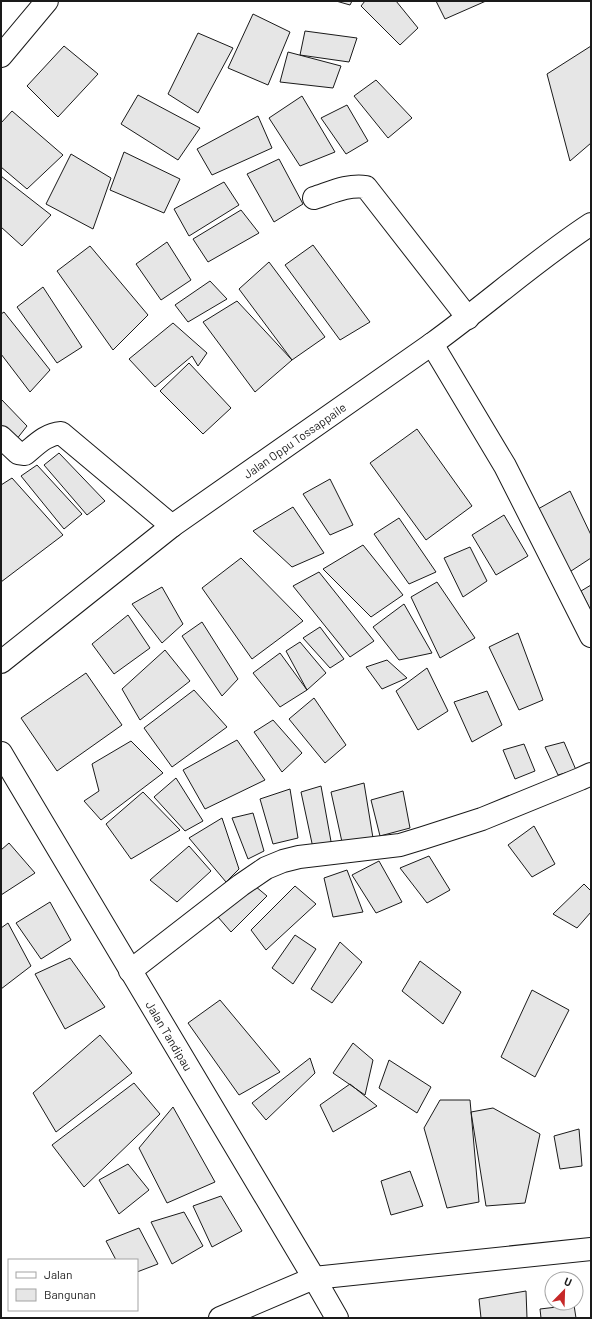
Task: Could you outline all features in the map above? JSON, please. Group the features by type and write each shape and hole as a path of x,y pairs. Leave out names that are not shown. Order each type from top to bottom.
{"street":[{"path":"1,56 47,1"},
{"path":"314,198 349,187 366,187 468,318"},
{"name":"Jalan Oppu Tossappaile","path":"1,662 172,526 432,344 468,318 560,245 591,224"},
{"path":"432,344 505,466 591,636"},
{"path":"1,437 18,453 25,454 48,436 53,434 61,434 172,526"},
{"name":"Jalan Tandipau","path":"1,753 337,1318"},
{"path":"130,971 241,885 266,868 283,861 299,857 400,844 423,838 482,819 591,774"},
{"path":"220,1318 314,1278 591,1249"}],"building":[{"path":"336,1 352,1 350,5"},
{"path":"365,1 396,1 418,28 400,45 361,6"},
{"path":"436,1 486,1 445,19"},
{"path":"253,14 290,32 268,85 228,68"},
{"path":"305,31 357,38 349,62 300,55"},
{"path":"198,33 233,48 198,113 168,94"},
{"path":"64,46 98,74 58,117 27,86"},
{"path":"591,46 591,143 570,161 547,74"},
{"path":"288,52 341,66 333,88 280,82"},
{"path":"376,80 412,118 388,138 354,96"},
{"path":"138,95 200,128 178,160 121,124"},
{"path":"302,96 335,152 300,166 269,118"},
{"path":"347,105 368,141 346,154 321,118"},
{"path":"12,111 63,155 27,189 1,167 1,123"},
{"path":"258,116 272,148 212,175 197,149"},
{"path":"124,152 180,179 164,213 110,190"},
{"path":"71,154 111,178 93,229 46,204"},
{"path":"279,159 303,204 274,222 247,174"},
{"path":"1,176 51,215 22,246 1,227"},
{"path":"224,182 239,205 189,236 174,209"},
{"path":"241,210 259,233 208,262 193,239"},
{"path":"167,242 191,280 161,300 136,264"},
{"path":"313,245 370,322 340,340 285,265"},
{"path":"90,246 148,315 113,350 57,271"},
{"path":"269,262 325,337 292,360 239,289"},
{"path":"210,281 227,299 188,322 175,305"},
{"path":"43,287 82,347 57,363 17,307"},
{"path":"237,301 292,360 255,392 203,322"},
{"path":"4,312 50,370 30,392 1,354 1,314"},
{"path":"173,323 207,353 198,366 192,356 155,387 129,359"},
{"path":"189,363 231,408 203,434 160,391"},
{"path":"1,399 27,426 16,440 1,429"},
{"path":"417,429 472,506 426,540 370,463"},
{"path":"59,453 105,501 87,515 44,465"},
{"path":"37,465 82,514 64,529 21,476"},
{"path":"12,478 63,535 1,582 1,485"},
{"path":"330,479 353,525 330,535 303,494"},
{"path":"570,491 591,535 591,558 568,573 538,509"},
{"path":"293,507 324,553 292,567 253,531"},
{"path":"504,515 528,556 496,575 472,535"},
{"path":"399,518 436,572 409,584 374,534"},
{"path":"363,545 403,595 371,617 323,569"},
{"path":"470,547 487,581 463,597 444,558"},
{"path":"241,558 303,621 252,659 202,588"},
{"path":"319,572 374,641 350,657 293,586"},
{"path":"437,582 475,638 440,658 411,597"},
{"path":"591,585 591,611 581,591"},
{"path":"162,587 183,624 162,643 132,604"},
{"path":"404,604 432,653 399,660 373,627"},
{"path":"128,615 150,648 114,674 92,644"},
{"path":"202,622 238,679 222,696 182,636"},
{"path":"320,627 344,659 330,668 303,638"},
{"path":"518,633 543,700 519,710 489,647"},
{"path":"300,642 326,673 307,690 286,651"},
{"path":"165,650 190,681 140,720 122,689"},
{"path":"280,653 307,690 280,707 253,673"},
{"path":"387,660 407,678 382,689 366,667"},
{"path":"427,668 448,711 418,730 396,691"},
{"path":"86,673 122,725 57,771 21,718"},
{"path":"194,690 227,727 172,767 144,728"},
{"path":"487,691 502,725 472,742 454,702"},
{"path":"314,698 346,745 325,763 289,719"},
{"path":"273,720 302,753 282,772 254,732"},
{"path":"237,740 265,780 205,809 183,770"},
{"path":"131,741 163,773 101,820 84,801 99,791 92,764"},
{"path":"564,742 576,770 558,775 545,747"},
{"path":"524,744 535,771 515,779 503,750"},
{"path":"176,778 203,821 185,831 154,797"},
{"path":"364,783 373,838 342,842 331,792"},
{"path":"321,786 332,847 313,848 301,792"},
{"path":"290,789 298,838 273,844 260,799"},
{"path":"403,791 410,828 380,836 371,800"},
{"path":"143,792 180,830 131,859 106,824"},
{"path":"253,813 264,851 248,859 232,818"},
{"path":"222,818 239,869 226,882 189,838"},
{"path":"534,826 555,864 532,877 508,845"},
{"path":"9,843 35,873 1,895 1,850"},
{"path":"189,846 211,871 177,902 150,880"},
{"path":"429,856 450,890 427,903 400,868"},
{"path":"379,861 402,902 376,913 352,875"},
{"path":"347,870 363,912 333,917 324,878"},
{"path":"584,884 591,891 591,912 577,928 553,914"},
{"path":"255,886 267,896 231,932 218,917"},
{"path":"295,886 316,904 266,950 251,930"},
{"path":"50,902 71,940 41,959 16,923"},
{"path":"8,923 31,966 1,989 1,928"},
{"path":"295,935 316,949 293,984 272,968"},
{"path":"340,942 362,962 332,1003 311,989"},
{"path":"70,958 105,1007 65,1029 35,974"},
{"path":"420,961 461,992 443,1024 402,991"},
{"path":"532,990 569,1010 535,1077 501,1057"},
{"path":"220,1000 280,1072 239,1095 188,1023"},
{"path":"100,1035 132,1073 56,1132 33,1093"},
{"path":"353,1043 373,1060 365,1095 333,1073"},
{"path":"310,1058 315,1073 266,1120 252,1103"},
{"path":"389,1060 431,1087 417,1113 379,1088"},
{"path":"134,1083 160,1114 84,1187 52,1145"},
{"path":"350,1084 377,1106 333,1132 320,1105"},
{"path":"440,1100 470,1100 479,1202 447,1208 424,1128"},
{"path":"173,1107 215,1182 167,1203 139,1148"},
{"path":"493,1108 540,1134 525,1203 486,1206 471,1112"},
{"path":"579,1129 582,1166 560,1169 554,1136"},
{"path":"128,1164 149,1190 119,1214 99,1180"},
{"path":"410,1171 423,1206 391,1215 381,1181"},
{"path":"221,1196 242,1231 212,1247 193,1206"},
{"path":"184,1212 203,1246 172,1264 151,1222"},
{"path":"139,1228 158,1264 138,1272 138,1259 115,1259 106,1241"},
{"path":"526,1291 527,1318 481,1318 479,1299"},
{"path":"540,1309 544,1309 544,1311 575,1311 576,1318 541,1318"}]}
